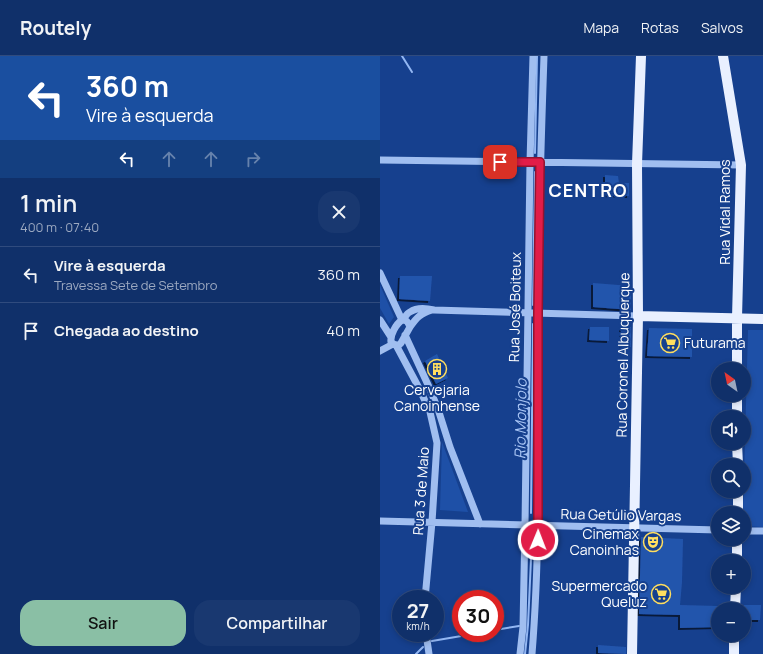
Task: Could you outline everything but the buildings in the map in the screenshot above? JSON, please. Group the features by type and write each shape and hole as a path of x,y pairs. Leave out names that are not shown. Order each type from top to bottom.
{"main road":[{"name":"Rua Coronel Albuquerque","path":"632,654 638,316 637,164 641,56"},
{"name":"Rua Vidal Ramos","path":"723,56 741,165 737,362"},
{"path":"638,316 763,319"},
{"path":"734,642 734,654"}],"street":[{"name":"Rua José Boiteux","path":"520,654 523,626 526,525 530,162 533,56"},
{"name":"Rua José Boiteux","path":"532,654 538,526 538,313 540,162 544,56"},
{"path":"380,160 741,165"},
{"path":"380,273 402,320 408,322 410,327"},
{"path":"380,351 393,342 398,323 410,312 424,308 434,310 638,316"},
{"path":"393,342 401,343 410,327 422,313 434,310"},
{"name":"Rua 3 de Maio","path":"380,320 410,372 430,412 437,441 426,590"},
{"name":"Rua 3 de Maio","path":"405,335 438,409 448,440 480,524"},
{"path":"410,372 420,367"},
{"path":"437,441 448,440"},
{"name":"Rua Getúlio Vargas","path":"380,521 711,530"},
{"path":"751,531 763,531"},
{"path":"427,642 429,654"}],"shaded area":[{"path":"380,285 394,317 389,324 380,308"},
{"path":"748,330 763,330 763,527 751,526 751,506 743,506 743,498 751,498 751,458 745,458 745,450 751,450 751,410 746,410 746,402 751,402 751,362 747,362"},
{"path":"442,442 468,512 440,510"}],"waterway":[{"path":"402,56 412,72"},
{"name":"Rio Monjolo","path":"535,153 537,56"},
{"name":"Rio Monjolo","path":"533,305 535,172"},
{"name":"Rio Monjolo","path":"531,513 533,324"},
{"name":"Rio Monjolo","path":"525,654 528,625 532,537"},
{"path":"504,628 519,626"},
{"path":"444,639 452,638"},
{"path":"416,654 423,647"}],"place":[{"name":"Futurama","path":"670,343"},
{"name":"Cervejaria Canoinhense","path":"437,369"},
{"name":"Cinemax Canoinhas","path":"653,542"},
{"name":"Supermercado Queluz","path":"661,594"}],"district":[{"name":"CENTRO","path":"588,191"}],"route":[{"path":"500,162 540,162 538,313 538,540"}]}
